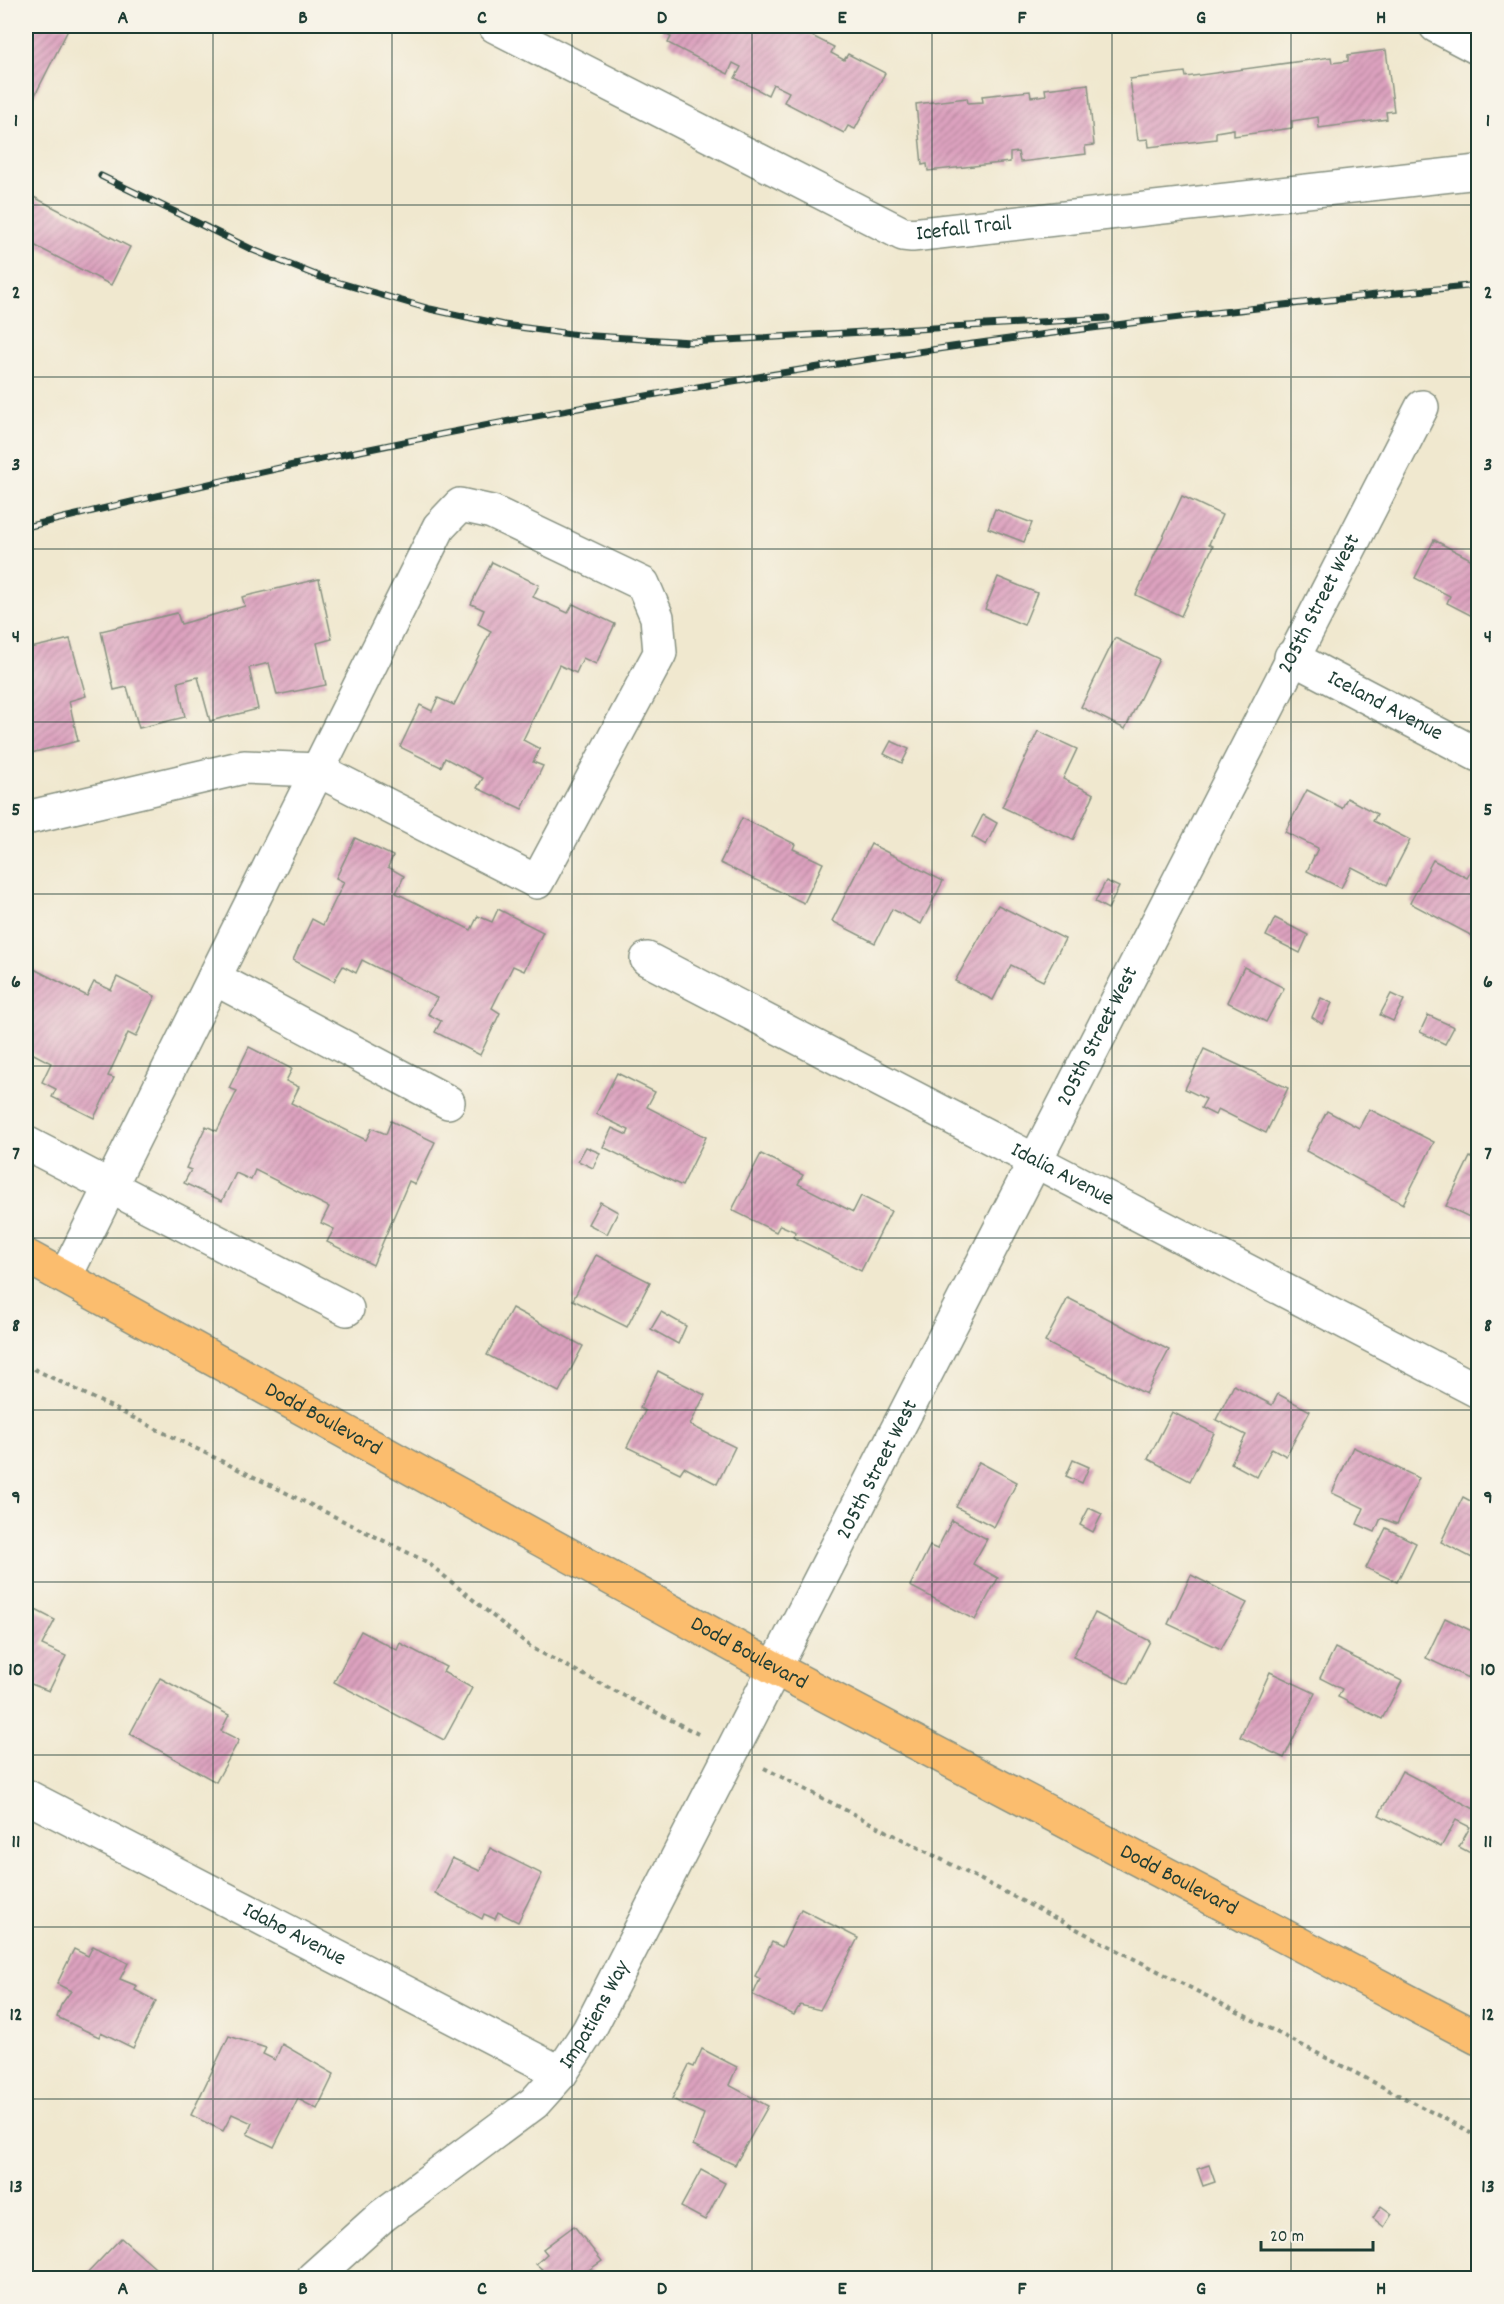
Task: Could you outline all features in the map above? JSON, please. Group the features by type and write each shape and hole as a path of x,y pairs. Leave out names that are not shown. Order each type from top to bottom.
{"main road":[{"name":"Dodd Boulevard","path":"26,1256 776,1669 1479,2038"}],"street":[{"name":"Icefall Trail","path":"495,26 903,234 912,235 1479,172"},
{"path":"1436,26 1479,48"},
{"name":"205th Street West","path":"776,1669 1291,657 1422,407"},
{"path":"26,818 244,767 318,770 537,882 660,653 657,617 643,584 492,512 460,505 439,527 318,770 214,978 111,1186 65,1277"},
{"name":"Iceland Avenue","path":"1291,657 1479,755"},
{"name":"Idalia Avenue","path":"647,959 1479,1391"},
{"path":"214,978 448,1102"},
{"path":"26,1143 347,1309"},
{"name":"Impatiens Way","path":"313,2278 382,2216 534,2103 561,2073 589,2030 776,1669"},
{"name":"Idaho Avenue","path":"26,1796 561,2073"}],"building":[{"path":"26,26 70,26 26,113"},
{"path":"665,26 777,26 787,31 792,26 834,47 831,53 844,60 848,54 885,73 855,129 848,126 844,133 784,102 789,92 773,84 768,95 735,78 741,67 733,63 728,74 668,43 671,37 661,32"},
{"path":"1386,50 1394,111 1386,112 1387,119 1319,128 1318,117 1292,121 1292,128 1234,136 1234,129 1216,132 1216,139 1149,147 1148,139 1138,140 1130,79 1185,72 1186,77 1331,57 1332,63 1348,61 1348,55"},
{"path":"1088,84 1094,145 1085,146 1086,154 1020,162 1018,152 1010,153 1010,162 928,171 927,164 922,165 916,104 967,98 968,103 983,102 982,96 1030,91 1031,97 1046,95 1045,89"},
{"path":"26,193 130,247 111,285 26,241"},
{"path":"1182,496 1222,515 1209,544 1213,546 1181,616 1136,595"},
{"path":"995,509 1032,523 1024,542 988,528"},
{"path":"1434,540 1478,563 1478,619 1447,603 1450,596 1415,578"},
{"path":"492,562 539,585 533,597 568,613 573,604 615,624 596,664 583,658 576,673 559,665 523,740 540,749 533,762 543,766 522,809 477,788 483,778 445,758 441,767 400,747 420,705 432,711 438,698 454,705 491,631 478,624 484,610 471,604"},
{"path":"998,577 1037,593 1024,625 985,609"},
{"path":"319,579 332,639 317,643 326,685 277,695 269,663 249,668 258,709 210,721 198,677 178,682 185,717 139,728 127,687 114,690 101,631 177,613 181,624 245,606 242,597"},
{"path":"1115,638 1159,659 1125,729 1081,707"},
{"path":"70,639 86,696 69,701 78,741 31,753 26,729 26,649"},
{"path":"1038,731 1077,749 1063,779 1094,794 1073,840 1002,807"},
{"path":"891,741 909,749 902,763 884,754"},
{"path":"1307,790 1342,808 1347,798 1377,814 1373,821 1410,840 1387,885 1352,867 1341,888 1307,871 1318,848 1285,832"},
{"path":"983,815 997,823 986,845 972,837"},
{"path":"742,818 795,844 793,849 823,863 804,903 720,863"},
{"path":"355,838 393,856 388,867 404,876 396,893 471,930 478,916 492,922 498,909 543,932 524,971 513,966 492,1008 500,1013 480,1055 435,1032 441,1021 428,1014 437,998 362,960 356,973 343,966 334,981 293,960 312,919 323,925 344,882 336,878"},
{"path":"871,844 943,881 921,924 892,909 875,943 832,921"},
{"path":"1433,860 1467,878 1471,871 1478,875 1478,939 1410,903"},
{"path":"1106,881 1119,887 1108,909 1095,902"},
{"path":"998,905 1065,939 1043,981 1011,965 993,1000 955,981"},
{"path":"1275,918 1308,935 1300,953 1266,936"},
{"path":"26,965 87,996 94,982 111,990 117,977 155,996 136,1037 128,1033 108,1076 114,1078 94,1118 52,1097 56,1089 42,1082 51,1063 26,1050"},
{"path":"1244,967 1284,988 1266,1022 1227,1002"},
{"path":"1391,994 1404,1000 1393,1021 1380,1015"},
{"path":"1321,998 1332,1003 1322,1024 1312,1017"},
{"path":"1428,1015 1454,1027 1445,1044 1420,1032"},
{"path":"249,1047 292,1069 286,1081 299,1087 291,1103 366,1140 372,1128 386,1134 391,1121 435,1142 415,1184 409,1181 373,1265 327,1242 334,1229 321,1223 329,1207 255,1170 251,1180 236,1173 222,1201 184,1183 191,1170 186,1168 206,1126 217,1131 237,1091 229,1088"},
{"path":"1204,1049 1288,1088 1266,1133 1218,1109 1215,1115 1201,1108 1206,1099 1185,1089"},
{"path":"617,1073 655,1092 647,1107 706,1137 682,1186 603,1147 612,1128 627,1135 629,1130 596,1114"},
{"path":"1369,1109 1434,1142 1403,1204 1306,1151 1327,1111 1359,1128"},
{"path":"586,1147 600,1153 593,1168 578,1161"},
{"path":"761,1154 803,1175 798,1184 853,1212 861,1196 891,1211 861,1271 793,1237 796,1232 780,1225 776,1232 732,1210"},
{"path":"1470,1157 1478,1161 1478,1221 1446,1206"},
{"path":"600,1202 618,1212 607,1234 588,1224"},
{"path":"596,1255 650,1282 627,1327 573,1300"},
{"path":"1068,1298 1169,1350 1146,1394 1045,1342"},
{"path":"512,1308 583,1346 559,1392 487,1355"},
{"path":"661,1312 686,1326 678,1344 651,1329"},
{"path":"658,1371 705,1395 690,1425 735,1447 717,1484 684,1467 680,1473 627,1447 645,1411 640,1408"},
{"path":"1234,1385 1272,1405 1278,1394 1310,1411 1286,1456 1272,1448 1257,1477 1231,1463 1246,1435 1216,1420"},
{"path":"1172,1412 1214,1433 1190,1481 1148,1459"},
{"path":"1353,1447 1419,1478 1397,1524 1381,1518 1375,1532 1357,1524 1364,1508 1332,1493"},
{"path":"1073,1460 1089,1467 1082,1483 1066,1476"},
{"path":"979,1462 1017,1482 994,1527 956,1507"},
{"path":"1463,1497 1478,1505 1478,1561 1441,1542"},
{"path":"1089,1508 1102,1514 1093,1532 1080,1525"},
{"path":"952,1520 987,1539 973,1564 998,1578 975,1620 910,1586 930,1546 937,1549"},
{"path":"1386,1528 1416,1543 1397,1582 1366,1568"},
{"path":"1191,1575 1247,1603 1221,1649 1168,1624"},
{"path":"26,1605 55,1620 42,1645 66,1656 49,1691 26,1682"},
{"path":"1095,1613 1150,1641 1128,1684 1073,1657"},
{"path":"1445,1618 1478,1634 1478,1656 1468,1678 1426,1658"},
{"path":"361,1631 397,1650 400,1643 446,1667 443,1672 472,1688 444,1740 334,1682"},
{"path":"1335,1648 1402,1681 1382,1719 1338,1697 1342,1689 1320,1678"},
{"path":"1270,1672 1315,1693 1284,1758 1240,1737"},
{"path":"160,1678 229,1715 221,1731 239,1740 216,1782 130,1734"},
{"path":"1402,1771 1478,1811 1478,1857 1459,1847 1470,1827 1456,1820 1441,1847 1379,1815"},
{"path":"490,1848 542,1874 518,1922 498,1912 495,1919 484,1914 482,1919 435,1893 452,1858 480,1871"},
{"path":"801,1909 858,1938 820,2010 800,2005 794,2015 753,1995 760,1979 755,1976 772,1942 782,1947"},
{"path":"93,1946 128,1963 120,1979 137,1986 135,1990 156,2001 133,2048 101,2032 99,2037 57,2017 61,2005 71,1991 57,1984 74,1949 88,1956"},
{"path":"229,2036 266,2048 263,2054 275,2060 282,2044 334,2074 317,2109 298,2099 274,2147 247,2134 252,2123 232,2114 223,2131 191,2115"},
{"path":"702,2049 737,2067 729,2085 768,2106 735,2165 693,2145 704,2114 672,2099 689,2065 694,2067"},
{"path":"1209,2165 1215,2182 1203,2186 1197,2169"},
{"path":"701,2170 725,2183 705,2220 681,2207"},
{"path":"1381,2206 1392,2214 1384,2227 1373,2218"},
{"path":"574,2226 602,2261 589,2270 596,2278 533,2278 544,2271 536,2264 547,2254 543,2249"},
{"path":"121,2238 162,2274 159,2278 83,2278"}],"railway":[{"path":"101,176 253,250 323,278 430,309 504,325 578,335 691,342 1107,318"},
{"path":"26,527 237,477 365,450 503,422 780,373 1059,332 1478,285"}]}
